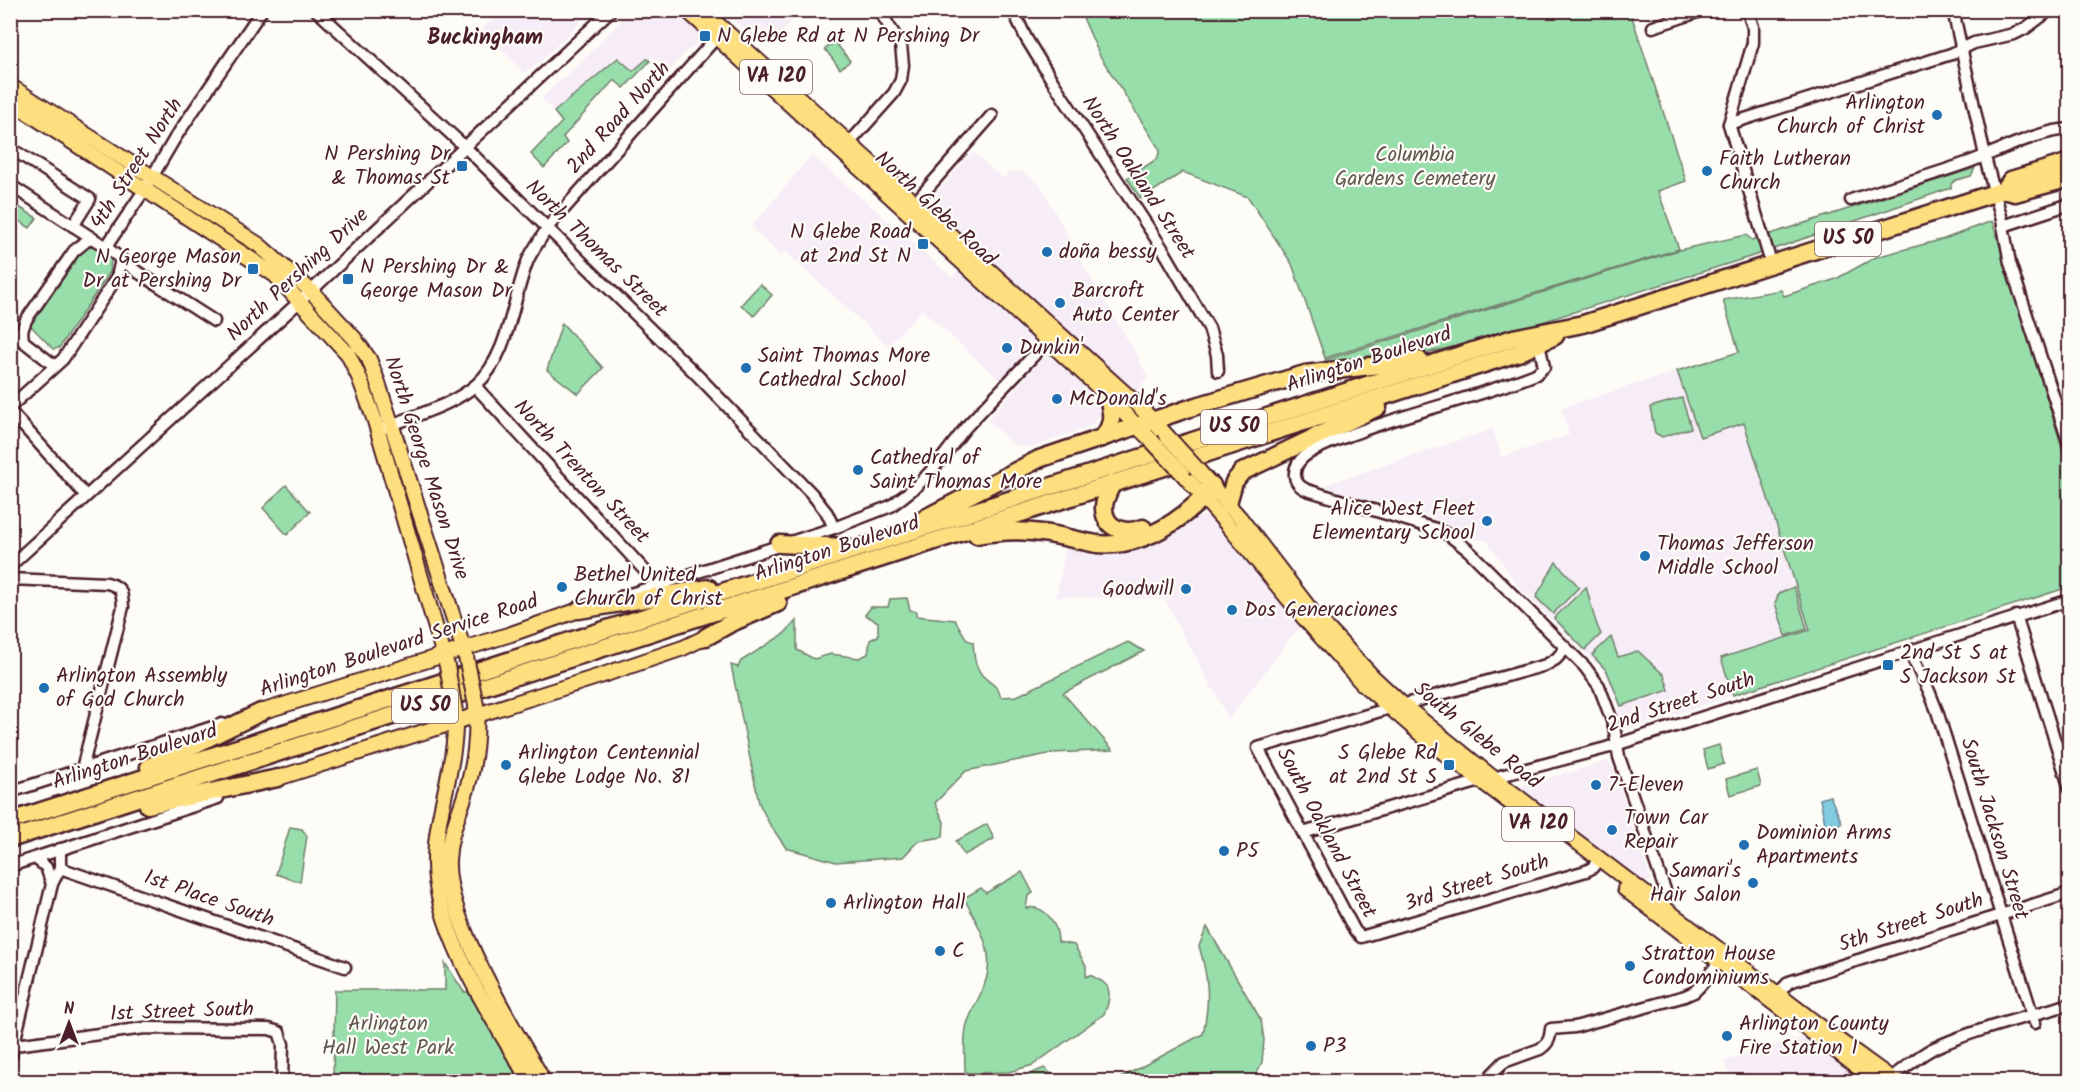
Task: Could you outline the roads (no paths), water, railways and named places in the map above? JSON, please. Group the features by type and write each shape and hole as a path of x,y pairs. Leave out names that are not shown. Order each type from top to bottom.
{"highway":[{"name":"Arlington Boulevard","path":"10,839 1518,353 1578,326 1992,193 2011,180 2070,162"},
{"name":"Arlington Boulevard","path":"1992,193 2015,193 2070,178"},
{"name":"Arlington Boulevard","path":"10,821 1457,355 1513,338 1578,326"},
{"path":"892,536 1024,466 1054,453 1305,374 1457,355"},
{"path":"1228,502 1234,482 1242,472 1418,385"},
{"path":"1102,438 1112,420 1107,394"},
{"path":"1113,483 1106,498 1105,512 1110,524 1124,532 1138,530 1159,521 1204,491"},
{"path":"906,550 1008,531 1041,533 1096,543 1125,542 1161,530 1204,491"},
{"path":"779,544 858,547"},
{"path":"706,637 756,612 831,582 839,573"},
{"path":"579,610 754,582"},
{"path":"100,792 261,712"},
{"path":"10,839 182,797 278,778"}],"main road":[{"name":"North Glebe Road","path":"687,10 716,38 845,148"},
{"name":"North Glebe Road","path":"702,10 845,148 1146,424 1152,441"},
{"name":"North George Mason Drive","path":"10,86 275,274 348,354 359,377 378,431 445,660 455,716 452,758 435,858 437,888 444,919 485,1005 530,1082"},
{"name":"North George Mason Drive","path":"10,101 259,245 311,291 354,338 369,359 465,653 476,710 474,764 464,800 451,833 448,862 452,893 461,922 479,962 544,1082"},
{"name":"North Glebe Road","path":"1052,337 1107,394 1146,424 1167,436"},
{"name":"South Glebe Road","path":"1167,436 1197,469 1204,491 1228,502 1256,549"},
{"name":"South Glebe Road","path":"1152,441 1182,473 1204,491 1256,549 1363,684 1397,707 1487,780 1723,958 1876,1082"},
{"name":"Arlington Boulevard Service Road","path":"261,712 445,660 579,610"},
{"path":"278,778 455,716 614,671 683,648 706,637"},
{"name":"South Glebe Road","path":"1597,863 1665,907 1723,958"},
{"name":"South Glebe Road","path":"1774,998 1891,1080"}],"street":[{"name":"4th Street North","path":"10,407 63,359 117,277 122,260 106,247 149,183 175,138 262,10"},
{"name":"North Thomas Street","path":"316,10 465,147 699,377 820,503 834,528"},
{"name":"North Pershing Drive","path":"10,566 311,291 611,10"},
{"path":"845,148 894,93 901,80 903,65 901,45 879,10"},
{"name":"North Oakland Street","path":"1013,10 1026,38 1053,82 1164,251 1209,328 1217,356 1218,371"},
{"path":"1653,27 1704,10"},
{"path":"1747,10 1753,27 1753,44 1729,124 1771,263"},
{"path":"1953,10 1992,193 2003,226 2010,263 2070,447"},
{"path":"1729,124 1962,50 1974,43 2014,34 2046,13"},
{"name":"2nd Road North","path":"378,431 449,402 475,386 491,369 500,351 529,258 547,228 716,38"},
{"path":"910,208 992,115"},
{"path":"1851,200 2070,129"},
{"path":"10,148 93,195 73,226"},
{"path":"10,185 106,247"},
{"path":"2003,226 2070,204"},
{"name":"4th Street North","path":"56,366 23,341 22,331 26,320 74,251 90,238"},
{"path":"122,260 214,321"},
{"name":"Arlington Boulevard Service Road","path":"579,610 875,514 905,496 939,462 966,427 1052,337"},
{"path":"1539,343 1544,367 1536,375 1381,424 1312,451 1298,462 1295,471 1297,483 1304,489 1449,535 1468,550 1585,667 1599,686 1614,726 1619,757 1665,890 1665,907"},
{"name":"North Trenton Street","path":"475,386 658,585"},
{"path":"10,411 86,496"},
{"path":"10,579 107,582 116,585 122,594 123,607 82,769"},
{"name":"2nd Street South","path":"1303,833 1617,745 2070,600"},
{"path":"2016,616 2070,789"},
{"path":"1397,707 1546,665 1556,659 1566,648"},
{"name":"South Jackson Street","path":"1909,651 1937,711 2034,1019"},
{"name":"South Oakland Street","path":"1361,937 1355,931 1258,748 1397,707"},
{"name":"Arlington Boulevard Service Road","path":"10,792 261,712"},
{"path":"2058,752 2070,748"},
{"path":"10,866 278,778"},
{"path":"11,1059 52,884 60,868 60,849"},
{"path":"35,858 46,867 52,884"},
{"name":"3rd Street South","path":"1361,937 1586,871 1597,863"},
{"name":"1st Place South","path":"60,868 345,968"},
{"name":"5th Street South","path":"1774,998 1789,982 2070,892"},
{"path":"1492,1074 1504,1062 1540,1049 1550,1039 1551,1029 1575,1027 1694,992 1723,958"},
{"path":"1891,1080 1912,1061 1931,1050 1956,1040 2034,1019 2070,1004"},
{"name":"1st Street South","path":"15,1045 159,1028 269,1029 279,1032 283,1044 282,1082"}],"water":[{"path":"1830,796 1842,823 1826,828 1820,799"}],"place":[{"name":"N Glebe Rd at N Pershing Dr","path":"705,36"},
{"name":"Arlington Church of Christ","path":"1937,115"},
{"name":"N Pershing Dr & Thomas St","path":"462,166"},
{"name":"Faith Lutheran Church","path":"1707,171"},
{"name":"N Glebe Road at 2nd St N","path":"923,244"},
{"name":"doña bessy","path":"1047,252"},
{"name":"N George Mason Dr at Pershing Dr","path":"253,269"},
{"name":"N Pershing Dr & George Mason Dr","path":"348,279"},
{"name":"Barcroft Auto Center","path":"1060,303"},
{"name":"Dunkin'","path":"1007,348"},
{"name":"Saint Thomas More Cathedral School","path":"746,368"},
{"name":"McDonald's","path":"1057,399"},
{"name":"Cathedral of Saint Thomas More","path":"858,470"},
{"name":"Alice West Fleet Elementary School","path":"1487,521"},
{"name":"Thomas Jefferson Middle School","path":"1645,556"},
{"name":"Bethel United Church of Christ","path":"562,587"},
{"name":"Goodwill","path":"1186,589"},
{"name":"Dos Generaciones","path":"1232,610"},
{"name":"2nd St S at S Jackson St","path":"1888,665"},
{"name":"Arlington Assembly of God Church","path":"44,688"},
{"name":"Arlington Centennial Glebe Lodge No. 81","path":"506,765"},
{"name":"S Glebe Rd at 2nd St S","path":"1449,765"},
{"name":"7-Eleven","path":"1596,785"},
{"name":"Town Car Repair","path":"1612,830"},
{"name":"Dominion Arms Apartments","path":"1744,845"},
{"name":"P5","path":"1224,851"},
{"name":"Samari's Hair Salon","path":"1753,883"},
{"name":"Arlington Hall","path":"831,903"},
{"name":"C","path":"940,951"},
{"name":"Stratton House Condominiums","path":"1630,966"},
{"name":"Arlington County Fire Station 1","path":"1727,1036"},
{"name":"P3","path":"1311,1046"}],"district":[{"name":"Buckingham","path":"485,38"}],"park label":[{"name":"Columbia Gardens Cemetery","path":"1415,167"},
{"name":"Arlington Hall West Park","path":"388,1036"}]}
